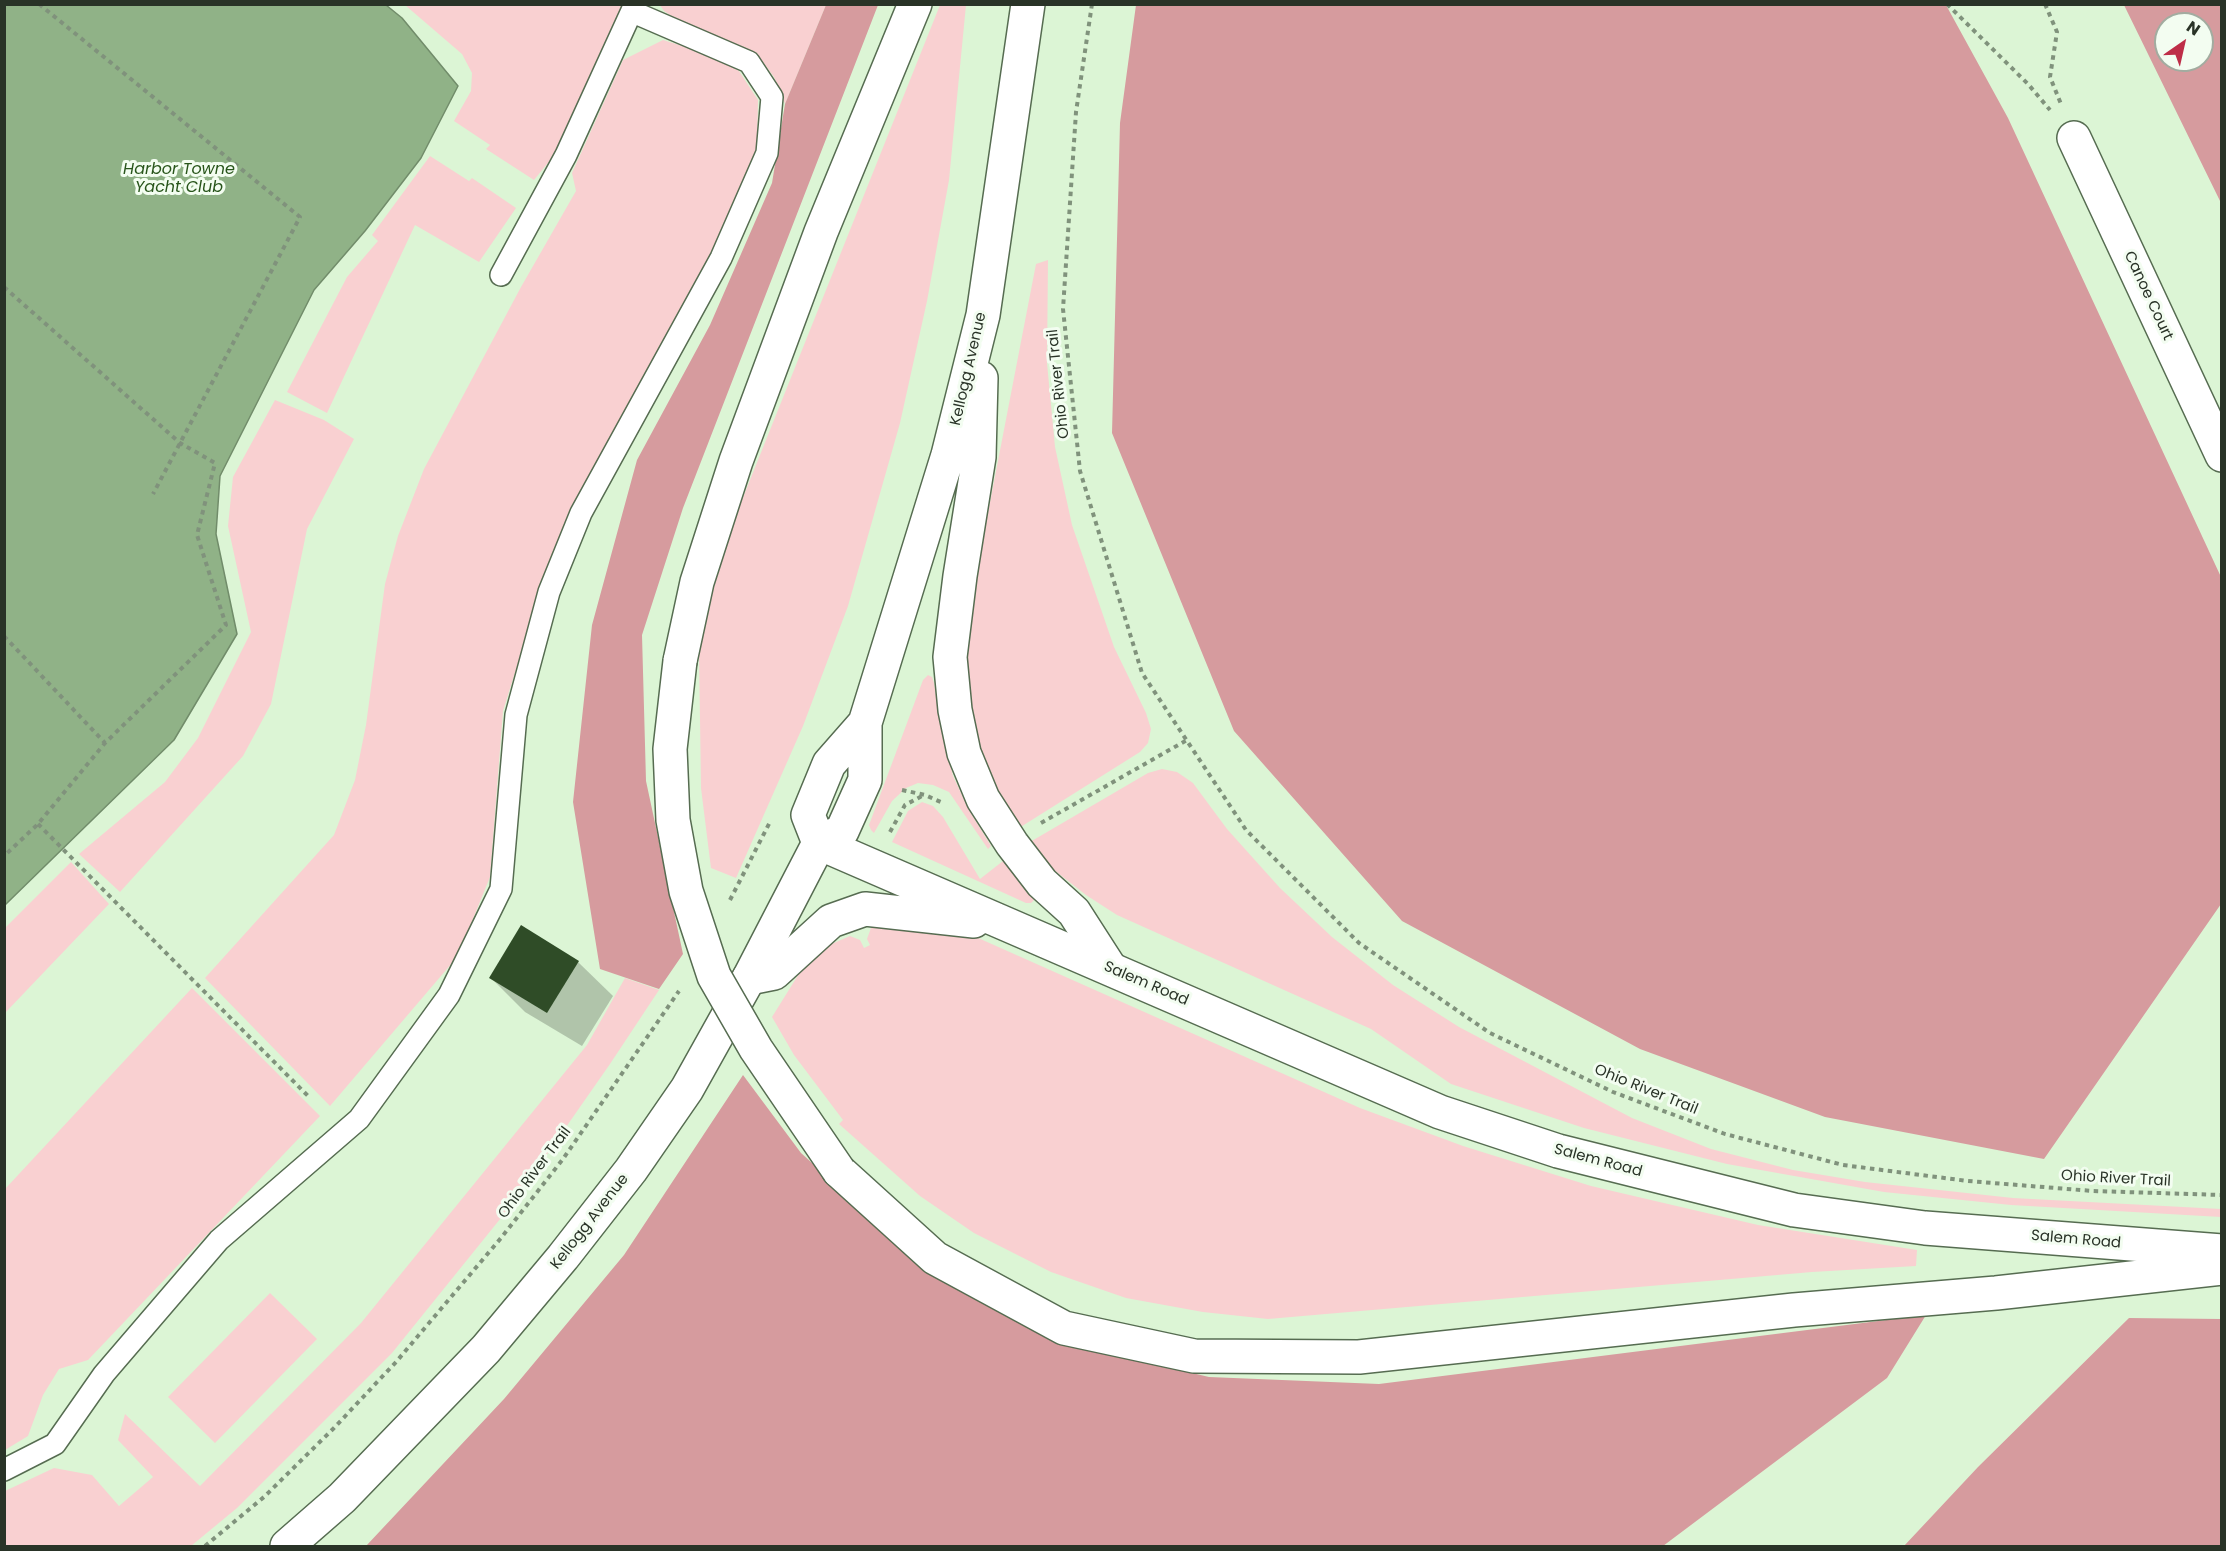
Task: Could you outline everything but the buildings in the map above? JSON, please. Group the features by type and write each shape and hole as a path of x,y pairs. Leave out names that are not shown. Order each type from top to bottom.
{"main road":[{"path":"915,4 821,232 736,461 697,582 680,661 670,749 673,820 686,891 714,975 756,1049 839,1171 935,1258 1064,1328 1194,1356 1359,1357 1794,1310 1996,1293 2222,1268"},
{"name":"Kellogg Avenue","path":"287,1546 342,1498 486,1349 563,1257 631,1170 687,1089 819,843 842,831 865,780 865,723 948,455 983,315 1028,4"},
{"name":"Canoe Court","path":"2074,138 2222,455"},
{"path":"983,315 979,457 950,657 955,710 964,753 983,799 1012,844 1042,883 1074,912 1110,968"},
{"name":"Salem Road","path":"819,843 1440,1112 1558,1151 1794,1210 1925,1228 2222,1251"},
{"name":"Salem Road","path":"748,978 774,974 831,921 865,909 1012,926"}],"lane":[{"path":"4,1470 55,1444 104,1374 219,1240 359,1119 449,995 501,889 516,715 549,592 581,513 721,258 767,153 772,97 749,62 634,8 566,155 501,275"}],"path":[{"path":"39,4 300,217 153,494"},
{"name":"Ohio River Trail","path":"1092,4 1076,112 1063,309 1080,471 1142,673 1246,830 1359,944 1490,1033 1613,1092 1725,1134 1843,1165 1968,1181 2093,1191 2222,1195"},
{"path":"1947,4 2028,84 2074,138"},
{"path":"2045,4 2057,32 2050,76 2074,138"},
{"path":"4,287 180,443 215,462 197,536 226,625 105,743 38,824 4,856"},
{"path":"4,636 105,743"},
{"path":"1036,826 1187,740"},
{"path":"889,834 905,805 925,795"},
{"path":"726,908 775,813"},
{"path":"38,824 310,1098"},
{"name":"Ohio River Trail","path":"205,1546 264,1497 334,1428 396,1362 501,1238 563,1159 683,986"}],"shaded area":[{"path":"405,5 625,5 552,158 534,180 486,149 490,145 454,121 471,91 472,73 462,54"},
{"path":"660,5 826,5 785,104 774,77 756,53 682,23 664,11"},
{"path":"826,5 878,5 683,508 642,635 646,781 683,954 659,989 600,969 573,802 592,625 637,460 710,325 772,183 785,104"},
{"path":"940,5 966,5 949,180 927,301 900,423 848,606 803,726 736,878 711,868 701,788 699,651 714,577 740,505"},
{"path":"1136,5 1946,5 2008,118 2221,577 2221,904 2044,1159 1825,1117 1640,1049 1402,921 1234,731 1112,433 1120,123"},
{"path":"2124,5 2221,5 2221,203 2157,72 2214,72 2214,12 2154,12 2154,66"},
{"path":"663,40 709,54 739,71 758,100 757,147 718,241 583,488 541,589 503,711 490,877 458,956 330,1106 205,978 334,835 355,780 366,725 385,584 398,536 424,469 521,287 576,191 572,173 623,60"},
{"path":"430,156 469,181 472,178 516,208 479,262 415,225 327,413 287,392 347,277 378,241 372,235"},
{"path":"1048,260 1047,363 1055,447 1072,525 1114,647 1146,713 1151,729 1148,743 1140,752 1019,828 993,787 975,737 965,678 969,611 1036,264"},
{"path":"275,400 324,420 354,439 307,529 271,704 243,756 120,892 79,854 165,782 198,738 251,632 228,526 233,477"},
{"path":"928,675 932,677 934,683 940,722 953,776 969,810 991,846 988,849 949,792 933,785 918,783 906,788 892,801 874,833 869,825 923,680"},
{"path":"1162,769 1177,772 1193,783 1227,829 1280,888 1332,937 1393,985 1459,1027 1632,1118 1711,1149 1793,1170 1865,1182 2013,1198 2221,1209 2221,1217 2011,1205 1884,1192 1727,1164 1584,1128 1451,1084 1371,1029 1117,915 1054,870 1030,842 1148,773"},
{"path":"922,802 933,806 943,817 980,879 1003,861 1033,895 1034,900 1026,903 892,842 908,811"},
{"path":"71,862 109,904 5,1013 5,928"},
{"path":"891,923 949,925 1360,1108 1463,1146 1591,1186 1758,1225 1917,1250 1916,1266 1812,1272 1268,1319 1203,1312 1126,1298 1051,1272 974,1233 920,1196 839,1124 843,1120 794,1055 772,1017 805,964 827,946 850,936 860,940 864,948 870,945 867,939 871,928"},
{"path":"625,978 659,990 513,1203 392,1353 237,1508 191,1546 5,1546 5,1491 54,1468 92,1475 119,1506 153,1477 118,1440 125,1414 200,1486 361,1323 587,1045"},
{"path":"192,988 320,1116 88,1360 59,1369 43,1395 28,1436 5,1450 5,1189"},
{"path":"743,1075 801,1153 897,1240 1099,1351 1209,1377 1379,1384 1926,1315 1887,1378 1663,1546 366,1546 504,1399 624,1255"},
{"path":"270,1293 317,1339 215,1443 168,1397"},
{"path":"2129,1318 2221,1319 2221,1546 1904,1546 1978,1467"}],"water":[{"name":"Harbor Towne Yacht Club","path":"5,4 386,5 402,18 458,86 421,158 365,231 314,290 220,476 216,534 237,634 174,740 5,905"}]}
